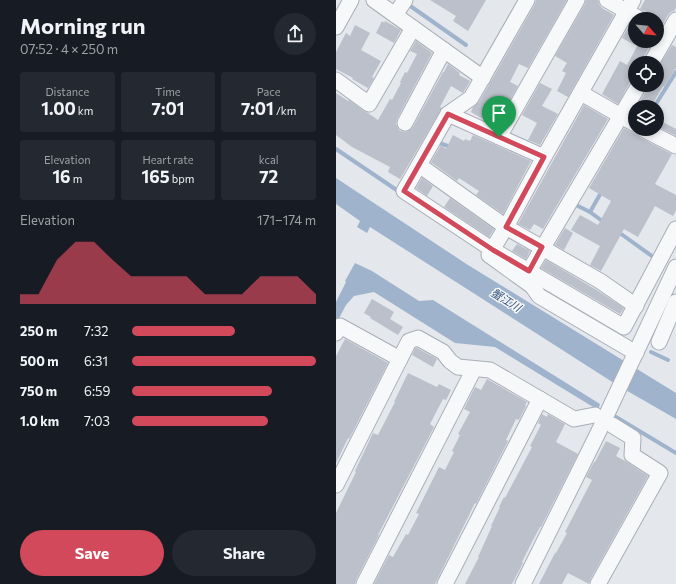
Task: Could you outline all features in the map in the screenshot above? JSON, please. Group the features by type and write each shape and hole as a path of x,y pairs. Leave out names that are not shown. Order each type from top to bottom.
{"street":[{"path":"336,26 351,0"},
{"path":"374,0 400,7 413,28 484,78"},
{"path":"527,0 484,78 471,98 448,114 404,191 493,250 624,327 676,228"},
{"path":"499,137 577,0"},
{"path":"607,0 630,6 489,256 532,286 539,296 635,355"},
{"path":"655,56 676,20"},
{"path":"336,80 369,104 413,28"},
{"path":"405,123 444,50"},
{"path":"581,92 628,120"},
{"path":"529,271 635,92"},
{"path":"448,114 544,157"},
{"path":"657,136 676,146"},
{"path":"419,165 506,227 600,281 636,306"},
{"path":"523,584 617,394 676,267"},
{"path":"659,342 676,302"},
{"path":"336,333 340,326 400,359"},
{"path":"336,485 410,341 418,338 443,352 450,361 458,367 490,370 574,419 596,415"},
{"path":"364,584 474,369"},
{"path":"445,584 540,399"},
{"path":"598,584 660,473 632,454 633,438 612,425"}],"water":[{"name":"蟹江川","path":"336,178 468,265 676,393 676,419 617,385 370,227 367,233 357,227 360,221 336,204"},
{"path":"355,263 372,271 419,301 433,300 600,404 598,410 495,347 455,343 374,292 354,296 346,305 336,324 336,302"}],"building":[{"path":"430,0 486,0 468,31 453,21 456,16"},
{"path":"536,0 567,0 528,68 519,64 510,82 518,86 498,121 485,115 483,119 471,112 473,107 479,102"},
{"path":"586,0 598,0 602,8 614,15 568,97 557,91 566,73 562,71 567,63 555,56"},
{"path":"645,0 676,0 676,8 668,15 664,22 664,12 646,12 640,9"},
{"path":"382,21 384,23 385,21 401,30 394,43 376,33"},
{"path":"355,25 370,33 361,50 381,61 368,88 336,69 336,52 346,33 350,36"},
{"path":"628,28 628,41 622,38"},
{"path":"416,41 432,53 397,119 396,124 400,131 406,132 413,127 448,64 460,73 459,75 470,81 463,93 451,86 440,107 442,108 400,179 388,172 390,167 352,147 336,135 336,93 378,120 390,99 392,100 405,72 407,73 417,54 410,51"},
{"path":"672,45 676,47 676,68 664,87 664,58"},
{"path":"636,48 649,48 644,56 632,56"},
{"path":"620,61 627,65 628,63 628,86 618,104 602,94"},
{"path":"540,83 552,89 542,106 558,114 540,145 528,140 537,123 522,115"},
{"path":"646,92 660,92 655,100 641,100"},
{"path":"584,105 608,119 543,229 534,224 530,230 518,224"},
{"path":"664,123 676,129 676,136 664,130"},
{"path":"624,128 628,130 628,136 638,136 672,154 655,184 676,195 676,210 673,216 655,206 638,237 624,229 601,271 590,265 600,246 571,230 580,215 598,225 611,201 589,188"},
{"path":"453,135 464,141 465,139 470,141 473,135 531,161 503,214 476,195 479,191 459,178 457,181 431,162 441,145 446,149"},
{"path":"422,178 433,186 427,196 416,188"},
{"path":"450,198 494,229 489,237 444,207"},
{"path":"565,228 573,233 564,250 555,245"},
{"path":"517,244 530,251 526,259 512,251"},
{"path":"546,260 624,308 620,314 541,268"},
{"path":"372,299 394,312 390,319 403,327 398,335 364,313"},
{"path":"345,339 388,363 336,463 336,356"},
{"path":"415,348 437,359 433,367 412,355"},
{"path":"408,373 437,387 439,384 451,390 446,400 443,399 430,424 434,427 378,535 355,584 336,584 336,513 373,433 378,435"},
{"path":"487,379 527,402 525,405 526,406 519,420 516,419 506,440 508,441 476,504 475,503 435,584 374,584 389,555 393,557 406,534 408,535 419,514 416,513 439,467 445,470 454,452 452,451 460,435 458,434 470,412 464,409 475,387 481,390"},
{"path":"542,414 547,417 548,414 565,424 556,442 578,454 512,584 465,584 479,557 499,507 532,447 530,446 541,425 538,423"},
{"path":"606,441 620,448 616,456 648,476 589,584 568,573 562,584 539,584 567,533 565,532 592,480 586,477"}],"waterway":[{"path":"406,3 466,45"},
{"path":"658,100 676,72"},
{"path":"439,143 451,147"},
{"path":"336,149 401,193"},
{"path":"590,212 602,191"},
{"path":"576,205 590,212 605,223"},
{"path":"617,231 656,259"},
{"path":"651,352 668,360"},
{"path":"616,417 676,453"}],"route":[{"path":"448,114 499,137 544,157 506,227 542,247 529,271 493,250 404,191 448,114"}]}
